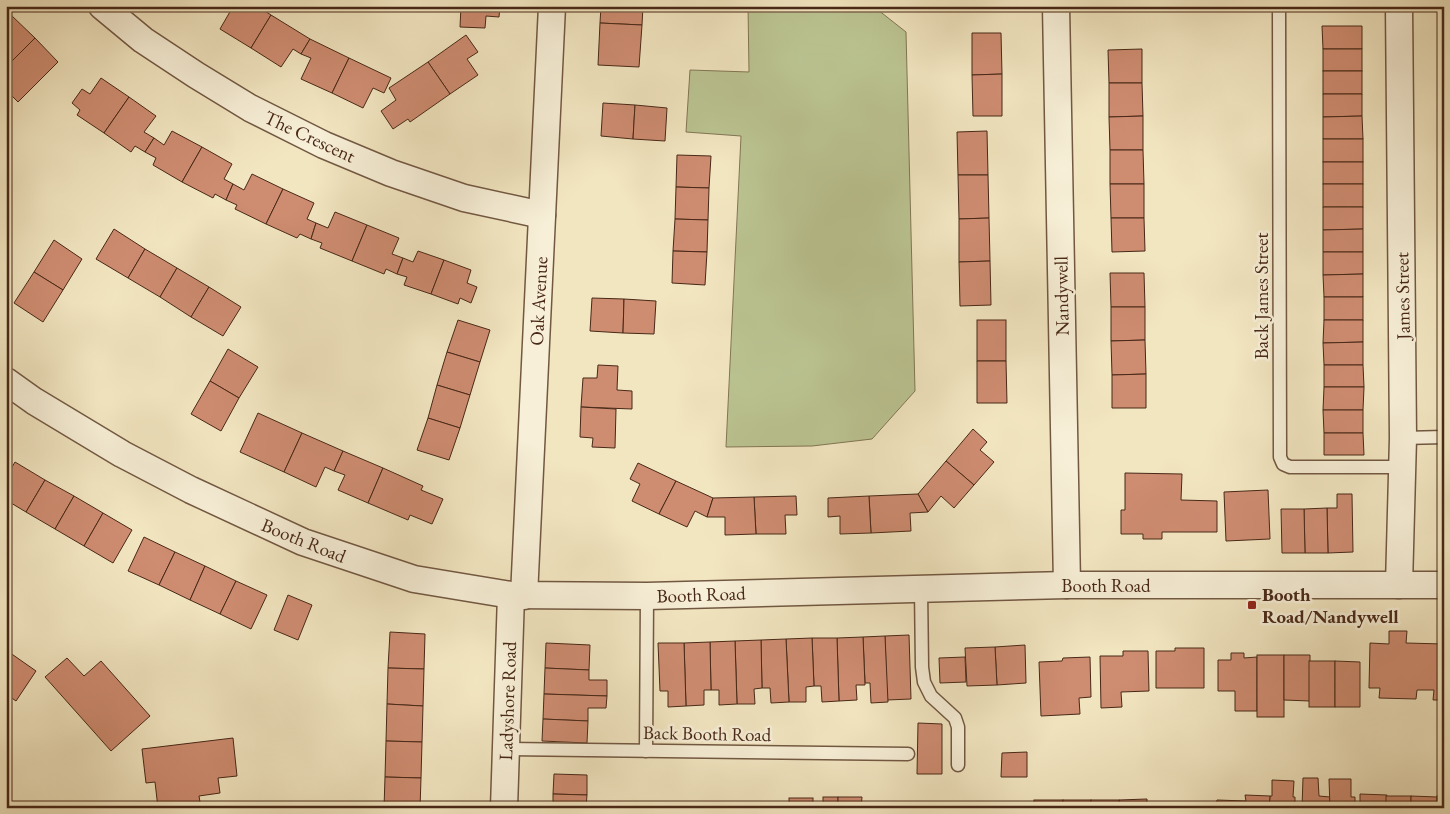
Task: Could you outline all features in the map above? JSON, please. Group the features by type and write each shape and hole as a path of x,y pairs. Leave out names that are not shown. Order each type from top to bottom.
{"street":[{"name":"The Crescent","path":"102,6 143,40 196,75 250,108 324,145 391,173 464,198 542,215"},
{"name":"Oak Avenue","path":"518,596 542,215 552,6"},
{"name":"Nandywell","path":"1056,6 1067,585"},
{"name":"James Street","path":"1398,586 1403,438 1399,6"},
{"name":"Booth Road","path":"6,381 34,401 122,454 191,490 303,542 414,579 518,596 648,596 1067,585 1444,586"},
{"name":"Ladyshore Road","path":"504,808 506,750 518,596"}],"lane":[{"name":"Back James Street","path":"1280,6 1280,457 1283,464 1290,467 1402,467"},
{"path":"1403,438 1444,437"},
{"path":"921,588 922,667 924,682 931,696 955,718 958,726 958,764"},
{"path":"646,751 648,596"},
{"name":"Back Booth Road","path":"506,750 908,754"}],"green space":[{"path":"748,6 873,6 906,32 915,391 872,439 812,446 726,447 741,136 686,132 690,70 749,72"}],"building":[{"path":"225,6 257,6 271,15 251,48 220,29 231,10"},
{"path":"461,6 500,6 499,17 486,16 485,28 460,27"},
{"path":"601,6 643,6 642,25 600,23"},
{"path":"11,15 35,38 6,67 6,20"},
{"path":"271,15 310,39 301,54 293,49 281,67 251,48"},
{"path":"600,23 642,25 639,67 598,65"},
{"path":"1322,26 1362,26 1362,49 1323,49"},
{"path":"972,33 1001,33 1002,74 972,75"},
{"path":"466,35 478,52 467,59 478,75 450,94 428,62"},
{"path":"35,38 58,62 18,102 6,90 6,67"},
{"path":"310,39 349,58 332,93 301,79 311,58 301,54"},
{"path":"1142,49 1142,83 1109,83 1108,50"},
{"path":"1323,49 1362,49 1362,71 1323,71"},
{"path":"349,58 391,78 384,93 373,88 363,108 332,93"},
{"path":"428,62 450,94 410,122 408,119 393,129 381,111 396,100 389,88"},
{"path":"1323,71 1362,71 1362,94 1323,94"},
{"path":"1002,74 1002,116 973,116 972,75"},
{"path":"101,78 129,97 104,133 77,115 80,110 72,103 82,89 90,94"},
{"path":"1109,83 1142,83 1143,116 1109,117"},
{"path":"1323,94 1362,94 1362,116 1323,117"},
{"path":"129,97 156,116 144,132 154,138 145,152 135,146 131,152 104,133"},
{"path":"603,103 635,105 633,139 601,136"},
{"path":"635,105 667,108 665,141 633,139"},
{"path":"1143,116 1143,150 1110,150 1109,117"},
{"path":"1362,116 1363,139 1323,139 1323,117"},
{"path":"172,131 202,147 182,182 153,165 156,158 145,152 154,138 164,145"},
{"path":"987,131 988,175 958,175 957,132"},
{"path":"1323,139 1363,139 1363,162 1323,162"},
{"path":"202,147 232,164 224,179 233,184 226,200 215,194 213,198 182,182"},
{"path":"1110,150 1143,150 1144,184 1110,184"},
{"path":"677,155 711,156 709,188 676,187"},
{"path":"1323,162 1363,162 1363,184 1323,184"},
{"path":"252,174 283,189 266,224 235,209 237,205 226,200 233,184 244,190"},
{"path":"958,175 988,175 989,218 959,219"},
{"path":"1110,184 1144,184 1144,218 1111,218"},
{"path":"1323,184 1363,184 1363,207 1323,207"},
{"path":"676,187 709,188 708,220 675,219"},
{"path":"283,189 314,203 307,219 316,223 311,239 300,234 297,238 266,224"},
{"path":"1323,207 1363,207 1363,229 1323,230"},
{"path":"335,212 367,225 352,261 320,248 322,243 311,239 316,223 328,228"},
{"path":"989,218 990,261 959,262 959,219"},
{"path":"1111,218 1144,218 1145,251 1112,252"},
{"path":"675,219 708,220 707,252 673,251"},
{"path":"367,225 399,238 392,254 403,258 397,274 386,269 384,274 352,261"},
{"path":"114,229 145,249 128,278 96,259"},
{"path":"1363,229 1363,252 1323,252 1323,230"},
{"path":"54,240 82,259 63,290 34,272"},
{"path":"145,249 177,268 160,297 128,278"},
{"path":"418,251 444,260 431,294 404,285 407,277 397,274 403,258 413,262"},
{"path":"673,251 707,252 705,285 672,283"},
{"path":"1323,252 1363,252 1363,274 1323,275"},
{"path":"444,260 471,270 467,283 477,287 471,303 460,298 458,304 431,294"},
{"path":"990,261 991,305 960,306 959,262"},
{"path":"177,268 209,287 191,317 160,297"},
{"path":"34,272 63,290 43,322 14,303"},
{"path":"1110,273 1144,273 1145,307 1111,307"},
{"path":"1363,274 1363,297 1324,297 1323,275"},
{"path":"209,287 241,307 223,336 191,317"},
{"path":"1324,297 1363,297 1363,320 1324,320"},
{"path":"592,298 624,299 623,333 590,331"},
{"path":"624,299 656,301 654,334 623,333"},
{"path":"1111,307 1145,307 1145,340 1111,341"},
{"path":"458,320 490,330 480,362 447,352"},
{"path":"977,320 1006,320 1006,361 977,361"},
{"path":"1324,320 1363,320 1363,342 1323,343"},
{"path":"1145,340 1146,374 1112,375 1111,341"},
{"path":"1363,342 1363,365 1324,365 1323,343"},
{"path":"228,349 258,367 239,398 210,381"},
{"path":"447,352 480,362 470,395 437,385"},
{"path":"977,361 1006,361 1007,403 977,403"},
{"path":"598,365 618,366 617,390 632,391 632,409 581,407 583,378 597,378"},
{"path":"1324,365 1363,365 1364,387 1324,387"},
{"path":"1146,374 1146,408 1112,408 1112,375"},
{"path":"210,381 239,398 221,431 191,414"},
{"path":"437,385 470,395 460,428 428,418"},
{"path":"1324,387 1364,387 1363,410 1323,410"},
{"path":"581,407 616,409 615,448 592,447 593,438 580,437"},
{"path":"1323,410 1363,410 1363,433 1324,433"},
{"path":"258,413 302,433 284,472 240,452"},
{"path":"428,418 460,428 449,460 417,450"},
{"path":"973,429 987,442 980,450 994,462 974,485 946,461"},
{"path":"302,433 343,451 334,471 325,467 316,487 284,472"},
{"path":"1324,433 1363,433 1364,455 1324,455"},
{"path":"343,451 383,468 368,503 338,490 345,475 334,471"},
{"path":"946,461 974,485 954,508 941,496 928,512 918,494"},
{"path":"15,462 45,480 26,512 6,500 6,477"},
{"path":"638,463 676,481 659,514 632,501 640,484 630,479"},
{"path":"383,468 423,486 421,490 443,499 432,524 410,515 408,520 368,503"},
{"path":"1125,473 1182,474 1181,500 1217,501 1217,532 1162,532 1162,539 1143,539 1143,534 1121,534 1121,510 1125,510"},
{"path":"45,480 74,496 55,529 26,512"},
{"path":"676,481 713,498 707,517 695,511 687,527 659,514"},
{"path":"1268,490 1270,539 1226,541 1224,492"},
{"path":"918,494 928,512 910,513 911,531 871,533 869,496"},
{"path":"1337,494 1352,494 1353,552 1328,553 1327,508 1337,508"},
{"path":"74,496 103,513 84,546 55,529"},
{"path":"796,496 797,515 785,515 786,534 756,534 754,497"},
{"path":"869,496 871,533 840,534 840,516 828,517 828,498"},
{"path":"754,497 756,534 725,535 725,517 707,517 713,498"},
{"path":"1327,508 1328,553 1305,553 1304,509"},
{"path":"1281,509 1304,509 1305,553 1282,553"},
{"path":"103,513 132,530 113,563 84,546"},
{"path":"144,537 175,552 159,585 128,571"},
{"path":"175,552 205,566 190,600 159,585"},
{"path":"205,566 236,581 220,614 190,600"},
{"path":"236,581 267,595 251,629 220,614"},
{"path":"288,595 312,605 298,640 274,630"},
{"path":"1389,631 1407,631 1406,643 1443,644 1444,631 1444,700 1433,700 1434,690 1417,690 1416,699 1379,698 1380,688 1369,688 1370,643 1389,644"},
{"path":"390,632 425,634 424,669 388,668"},
{"path":"909,635 911,699 887,700 885,636"},
{"path":"885,636 888,702 871,703 870,683 865,683 863,637"},
{"path":"863,637 865,685 856,685 857,700 839,701 837,638"},
{"path":"812,638 837,638 839,701 822,702 821,686 814,686"},
{"path":"812,638 814,686 806,687 806,702 789,702 786,639"},
{"path":"786,639 789,702 771,703 770,688 762,688 761,640"},
{"path":"761,640 762,688 754,689 755,704 737,704 735,641"},
{"path":"735,641 737,704 719,705 719,690 711,690 710,642"},
{"path":"710,642 711,690 704,690 704,705 686,706 684,643"},
{"path":"546,643 590,645 589,670 545,668"},
{"path":"658,643 684,643 686,706 668,707 668,691 660,691"},
{"path":"1025,645 1026,683 997,685 995,647"},
{"path":"995,647 997,685 967,686 965,648"},
{"path":"1175,648 1204,648 1204,688 1156,688 1156,651 1175,651"},
{"path":"6,650 36,671 16,701 6,694"},
{"path":"1123,651 1148,651 1149,691 1121,692 1122,707 1101,708 1100,656 1123,656"},
{"path":"1231,653 1244,653 1244,658 1257,657 1257,711 1235,711 1235,691 1218,691 1218,660 1231,660"},
{"path":"1257,655 1284,655 1284,717 1257,717"},
{"path":"1284,655 1310,655 1310,701 1284,700"},
{"path":"965,657 966,682 940,683 939,658"},
{"path":"1090,657 1091,697 1079,698 1080,714 1041,716 1039,662 1062,661 1063,658"},
{"path":"67,658 84,676 101,661 150,716 111,751 45,677"},
{"path":"1309,661 1335,661 1335,707 1309,707"},
{"path":"1335,661 1360,662 1360,707 1335,707"},
{"path":"388,668 424,669 423,706 387,704"},
{"path":"545,668 589,670 589,680 607,680 607,696 544,694"},
{"path":"544,694 607,696 606,708 588,708 588,721 543,719"},
{"path":"387,704 423,706 422,742 386,741"},
{"path":"543,719 588,721 587,743 542,741"},
{"path":"918,723 942,724 942,774 917,774"},
{"path":"233,738 237,776 218,778 220,793 199,796 201,808 158,808 155,782 146,783 142,749"},
{"path":"386,741 422,742 421,778 385,777"},
{"path":"1027,752 1027,777 1001,777 1002,753"},
{"path":"554,774 587,775 587,795 553,794"},
{"path":"385,777 421,778 420,808 384,808"},
{"path":"1303,778 1318,778 1319,796 1330,797 1330,808 1302,808"},
{"path":"1329,779 1351,779 1351,797 1355,797 1355,808 1330,808"},
{"path":"1272,780 1294,781 1293,797 1295,797 1295,808 1269,808 1270,796 1272,796"},
{"path":"553,794 587,795 586,808 553,808"},
{"path":"1360,794 1387,795 1386,808 1360,808"},
{"path":"1245,795 1270,796 1269,808 1216,808 1217,800 1246,801"},
{"path":"1386,796 1411,796 1411,808 1386,808"},
{"path":"1411,796 1437,797 1437,808 1411,808"},
{"path":"1437,796 1444,796 1444,808 1437,808"},
{"path":"823,797 838,797 838,808 823,808"},
{"path":"838,797 862,797 861,808 838,808"},
{"path":"789,798 813,798 813,808 789,808"},
{"path":"1147,799 1147,808 1119,808 1119,800"},
{"path":"1034,800 1063,800 1063,808 1034,808"},
{"path":"1063,800 1091,800 1091,808 1063,808"},
{"path":"1091,800 1119,800 1119,808 1091,808"}],"place":[{"name":"Booth Road/Nandywell","path":"1252,605"}]}
